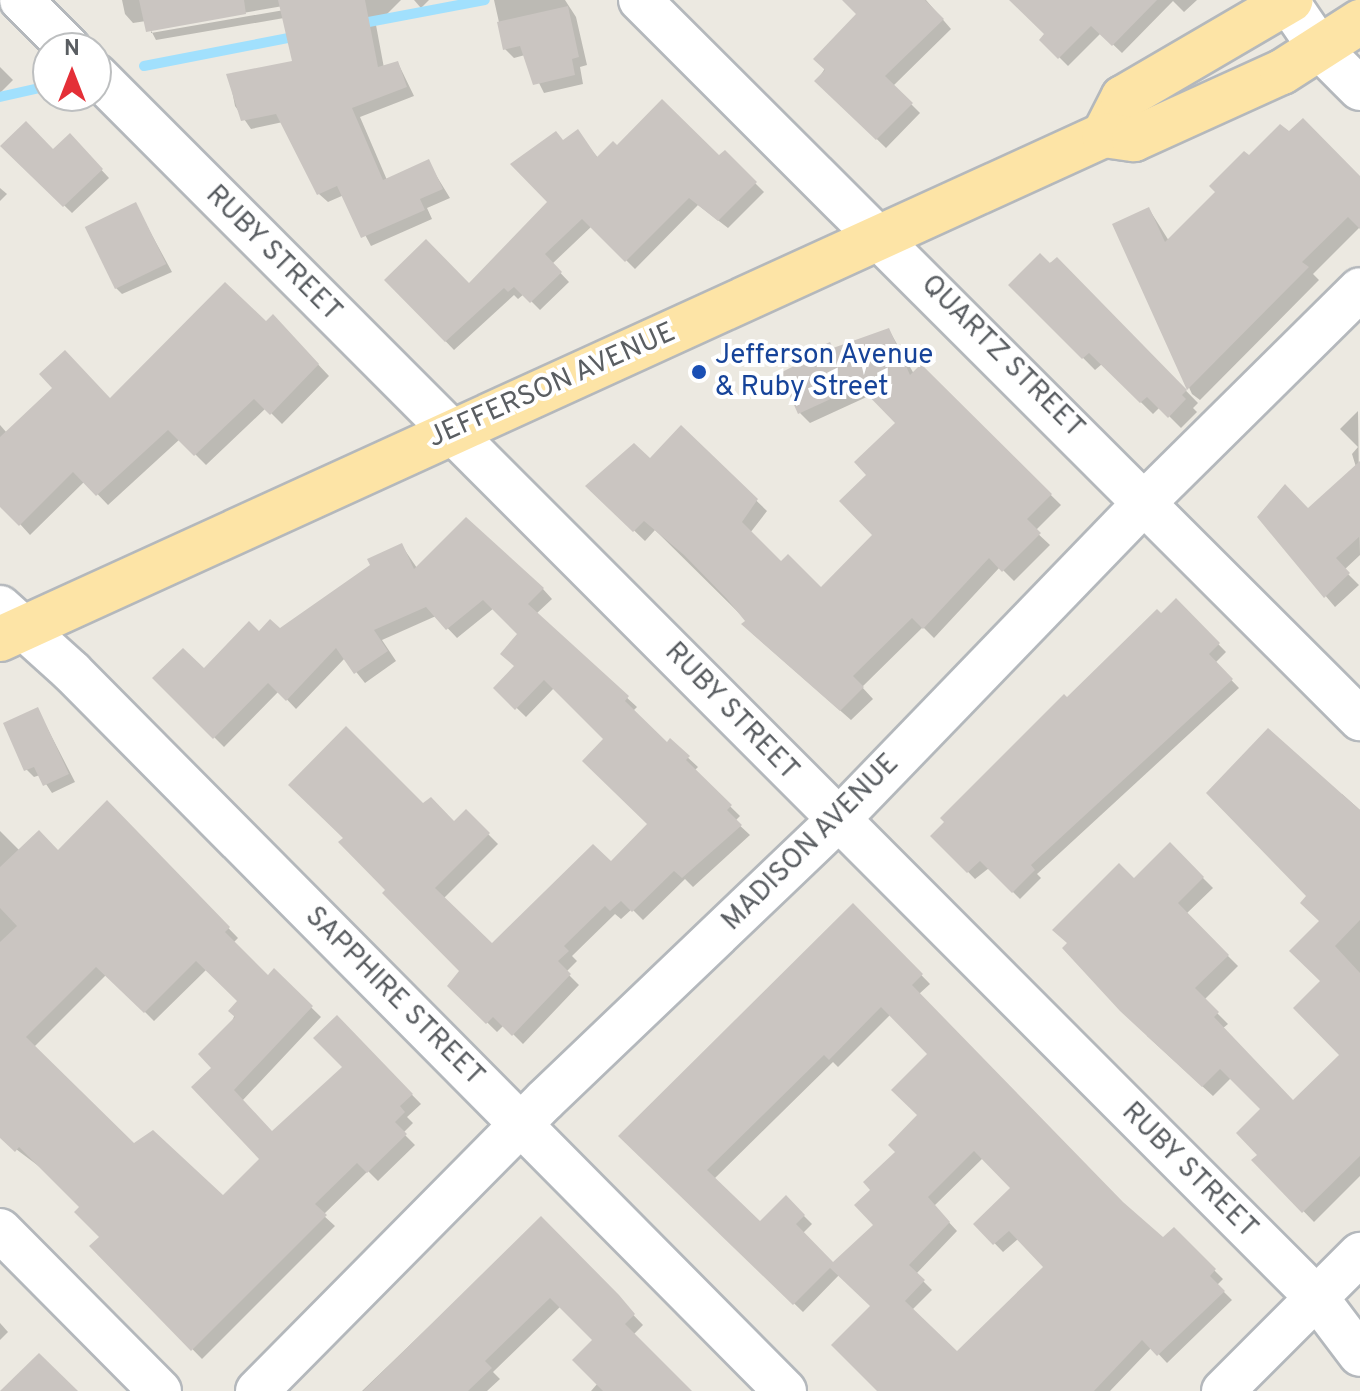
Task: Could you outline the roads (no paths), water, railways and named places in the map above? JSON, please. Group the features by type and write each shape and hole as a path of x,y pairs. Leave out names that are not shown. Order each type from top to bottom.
{"main road":[{"path":"1104,135 1123,98 1290,1"},
{"name":"JEFFERSON AVENUE","path":"7,625 450,431 1104,135 1134,139 1321,50 1360,22"}],"street":[{"path":"21,0 53,32"},
{"name":"QUARTZ STREET","path":"640,0 1146,501 1360,719"},
{"path":"1290,1 1321,50 1360,89"},
{"name":"RUBY STREET","path":"112,91 837,821 1317,1298 1360,1355"},
{"name":"MADISON AVENUE","path":"257,1391 521,1125 837,821 1146,501 1360,289"},
{"name":"SAPPHIRE STREET","path":"7,625 71,671 785,1391"},
{"path":"0,1230 160,1391"},
{"path":"1223,1391 1360,1254"}],"waterway":[{"path":"358,24 485,0"},
{"path":"144,66 299,36"},
{"path":"0,97 32,90"}],"place":[{"name":"Jefferson Avenue & Ruby Street","path":"699,372"}]}
